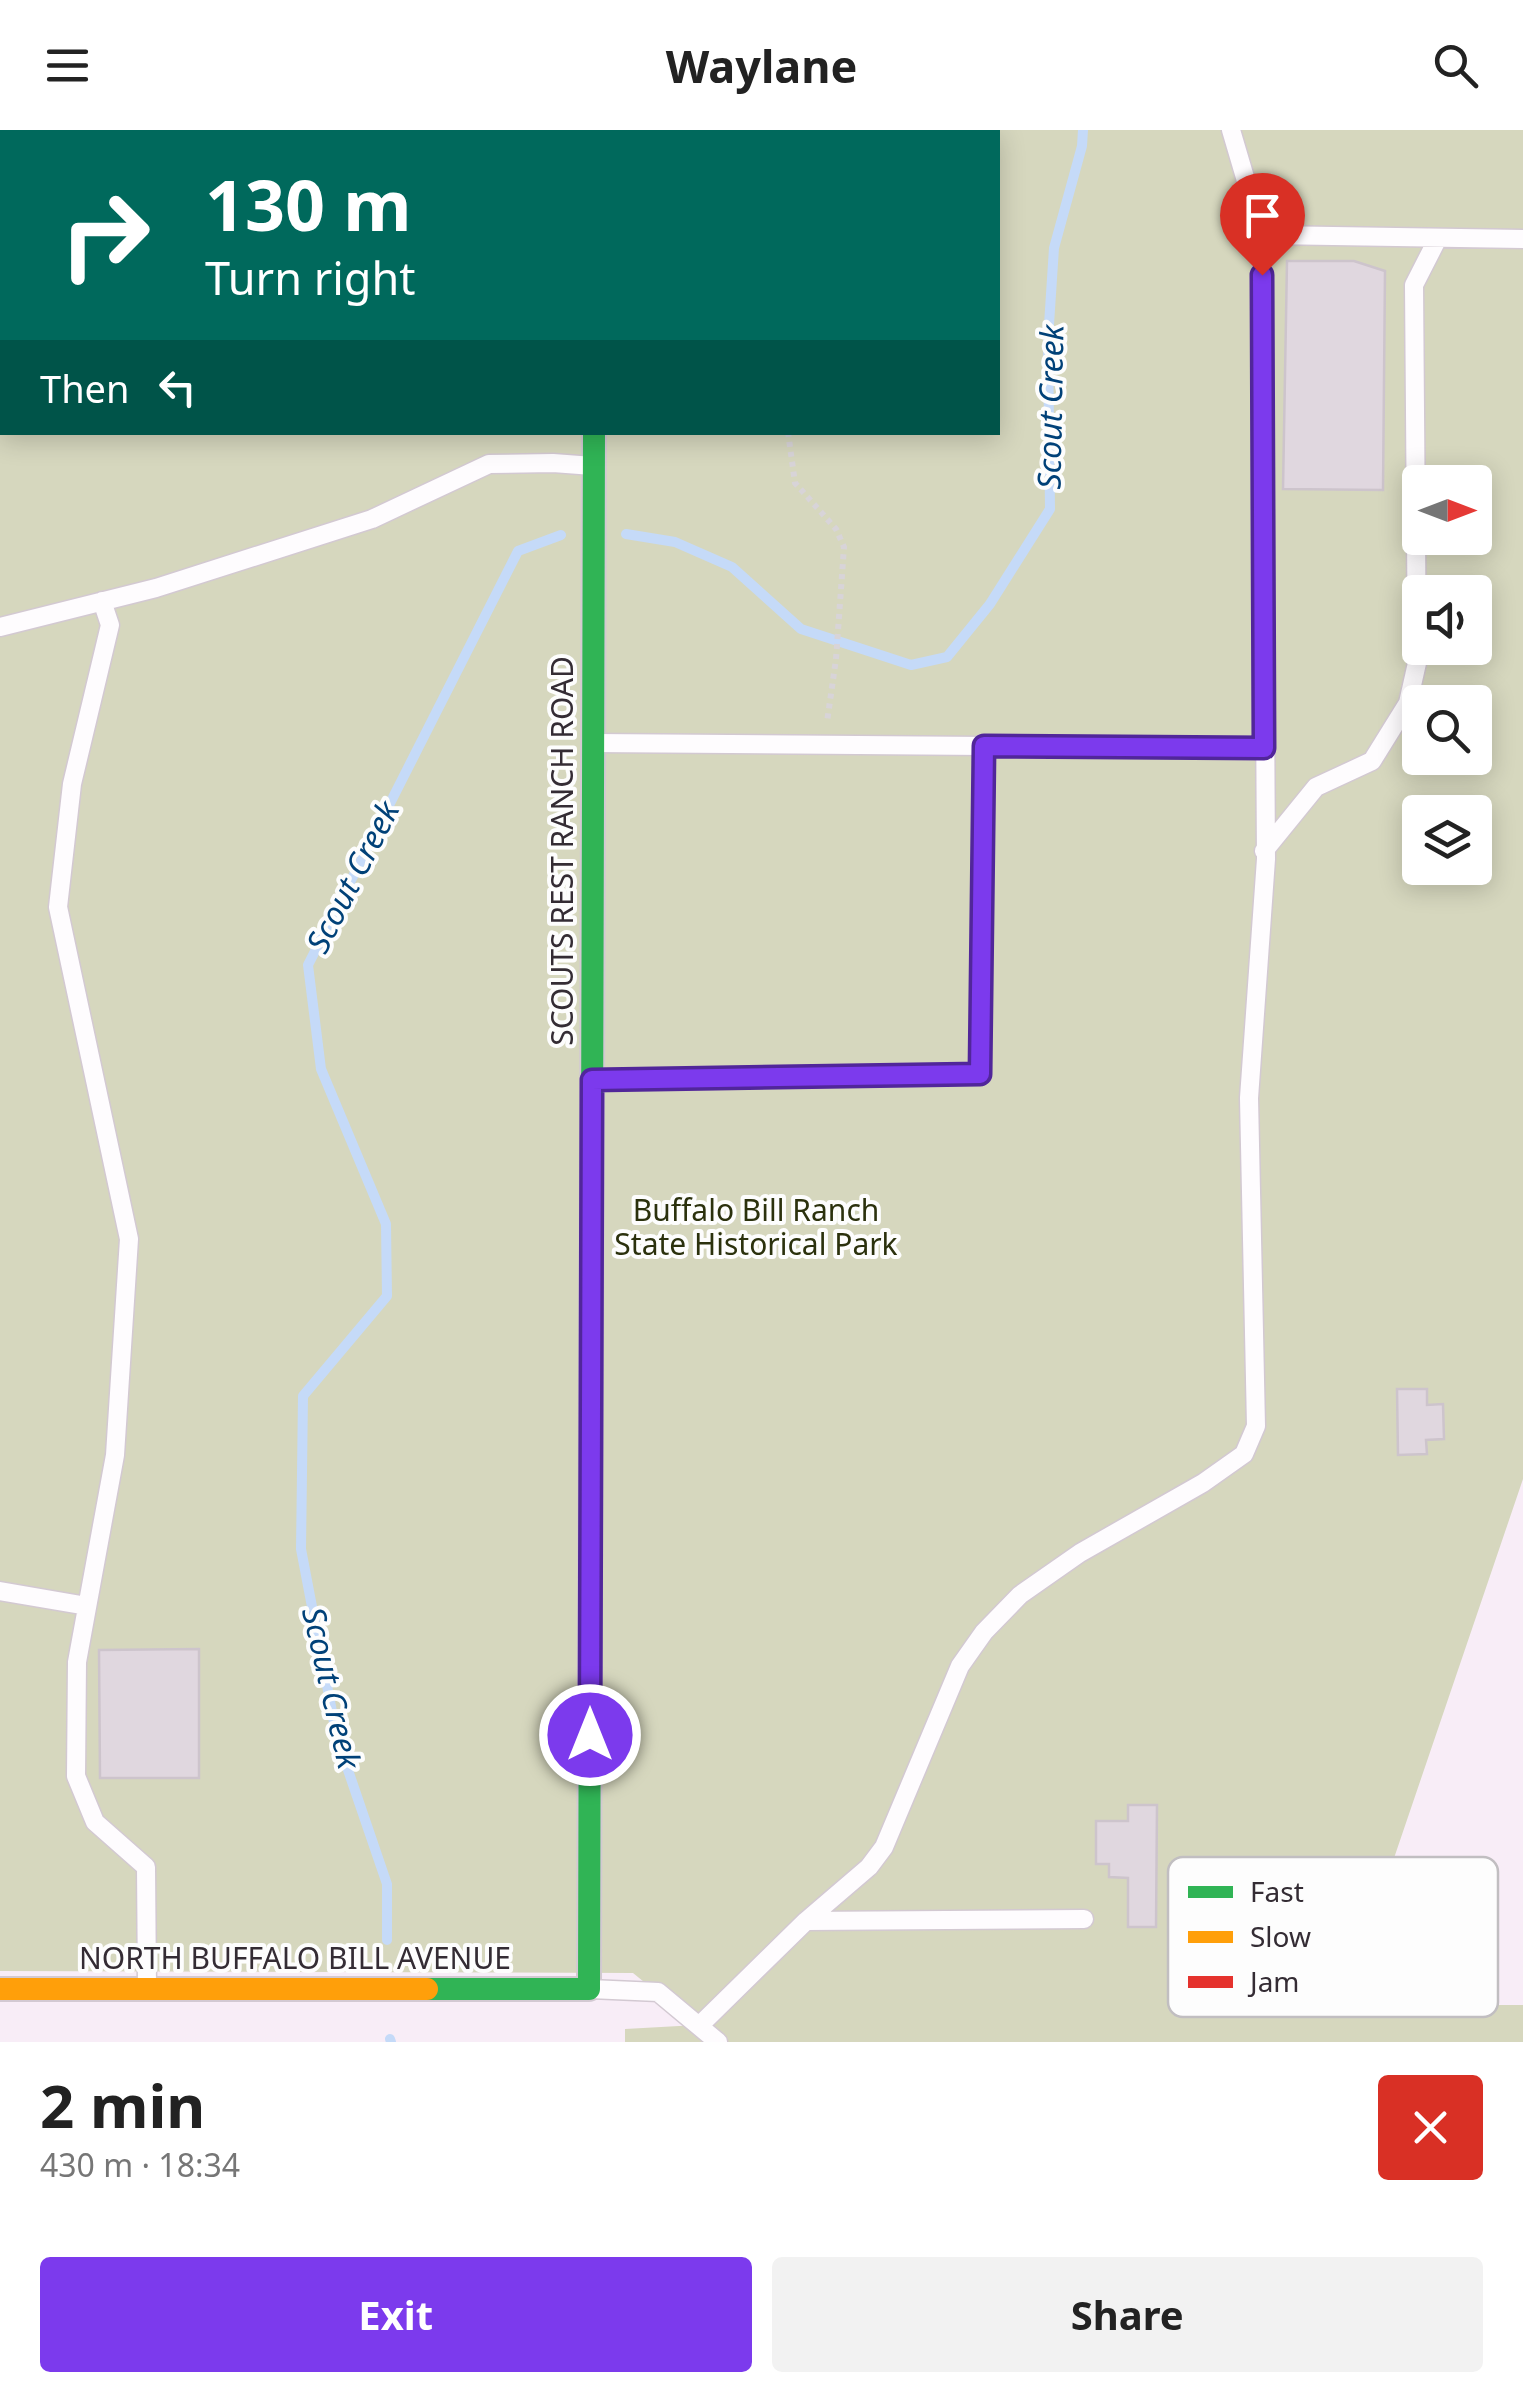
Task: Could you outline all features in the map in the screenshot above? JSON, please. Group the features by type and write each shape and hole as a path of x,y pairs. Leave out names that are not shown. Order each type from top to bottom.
{"street":[{"name":"SCOUTS REST RANCH ROAD","path":"589,1989 594,435"},
{"name":"NORTH BUFFALO BILL AVENUE","path":"0,1989 589,1989"}],"lane":[{"path":"699,2026 806,1921 868,1867 884,1847 960,1666 984,1632 1020,1596 1080,1553 1203,1483 1244,1454 1256,1426 1250,1098 1266,858 1262,235 1232,130"},
{"path":"1262,235 1523,239"},
{"path":"1264,850 1316,786 1372,761 1408,703 1416,663 1414,284 1438,238"},
{"path":"0,627 102,601 372,520 489,464 594,466"},
{"path":"102,601 110,626 72,784 58,907 128,1239 115,1455 77,1662 76,1776 95,1822 146,1867 147,1989"},
{"path":"593,743 1264,748"},
{"path":"592,1080 980,1074 984,746"},
{"path":"0,1591 87,1606"},
{"path":"806,1921 1084,1918"},
{"path":"589,1989 658,1992 718,2042"}],"path":[{"path":"788,435 794,483 836,530 844,547 840,620 824,745"}],"green space":[{"name":"Buffalo Bill Ranch State Historical Park","path":"1000,130 1523,130 1523,1479 1394,1857 1168,1857 1168,2017 1498,2017 1498,2005 1523,2005 1523,2042 625,2042 625,2029 697,2025 633,1973 0,1971 0,435 1000,435"}],"building":[{"path":"1287,261 1354,261 1385,271 1383,490 1283,489"},
{"path":"1397,1389 1427,1389 1427,1405 1443,1404 1444,1439 1426,1440 1427,1454 1398,1455"},
{"path":"199,1649 199,1778 100,1778 99,1650"},
{"path":"1128,1805 1157,1805 1156,1927 1128,1927 1128,1878 1109,1877 1109,1864 1096,1864 1096,1821 1128,1821"}],"waterway":[{"name":"Scout Creek","path":"626,534 675,542 732,567 801,629 911,665 947,657 990,604 1050,509 1048,340 1054,248 1083,130"},
{"name":"Scout Creek","path":"387,1940 387,1884 337,1738 301,1549 303,1396 387,1296 386,1224 321,1069 308,965 518,551 561,535"}],"traffic: fast":[{"path":"592,1145 594,435"},
{"path":"427,1989 589,1989 590,1607"}],"traffic: slow":[{"path":"0,1989 427,1989"}],"traffic: jam":[{"path":"590,1607 592,1145"}],"route":[{"path":"590,1735 592,1080 980,1074 984,746 1264,748 1262,275"}]}
